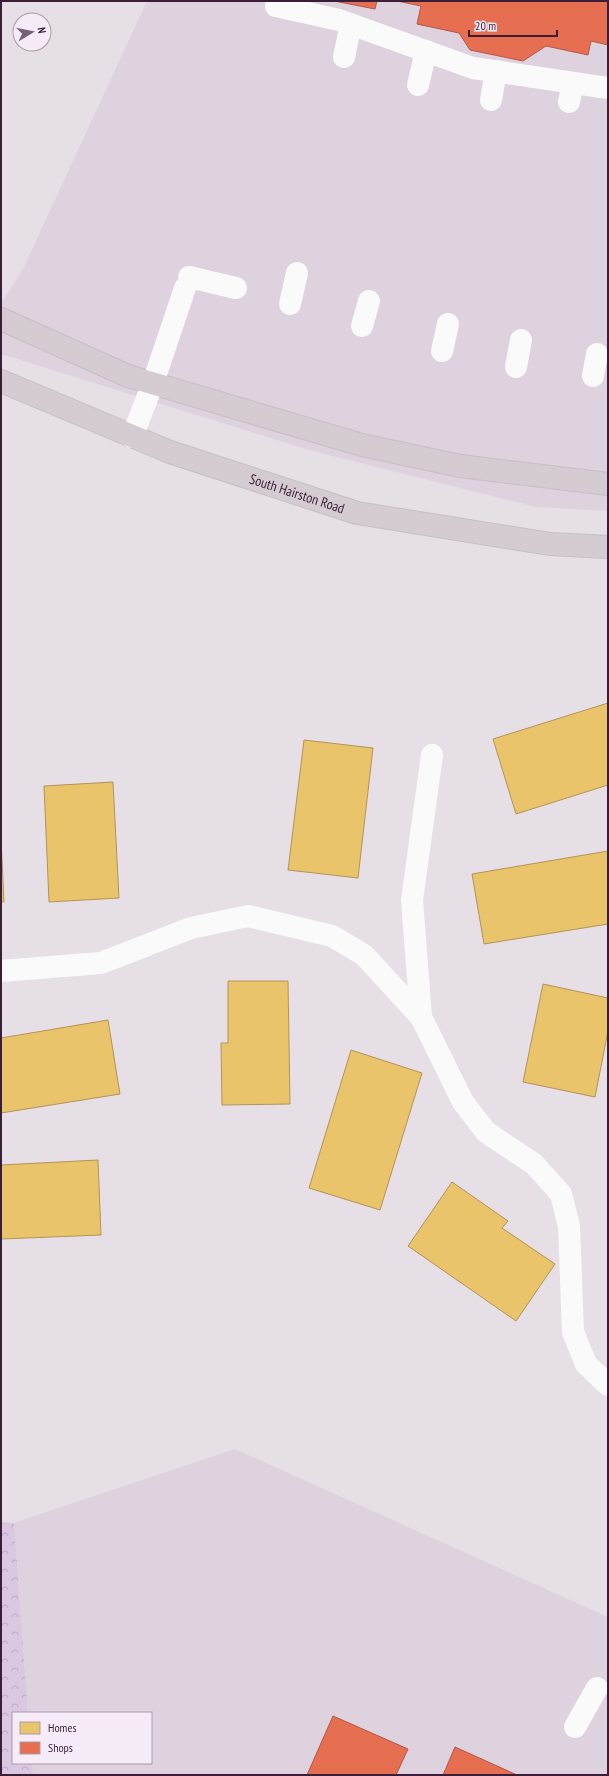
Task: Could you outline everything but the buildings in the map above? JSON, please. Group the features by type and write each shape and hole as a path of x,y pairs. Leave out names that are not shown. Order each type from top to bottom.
{"main road":[{"path":"1,319 128,376 362,445 460,466 608,484"},
{"name":"South Hairston Road","path":"1,381 170,452 357,513 550,544 608,547"}],"street":[{"path":"273,10 339,20 473,68 496,71 571,92 608,88"},
{"path":"344,57 351,24"},
{"path":"418,85 426,51"},
{"path":"491,100 496,71"},
{"path":"290,304 297,273"},
{"path":"132,436 153,384 187,282 236,288"},
{"path":"362,326 368,301"},
{"path":"442,351 448,324"},
{"path":"516,367 521,340"},
{"path":"593,376 597,354"},
{"path":"421,1017 412,900 432,755"},
{"path":"1,971 101,963 191,928 248,916 332,936 364,955 421,1017 463,1102 486,1132 534,1164 561,1194 569,1226 573,1332 586,1364 608,1385"},
{"path":"575,1727 597,1688"}],"shaded area":[{"path":"147,1 608,1 608,511 536,507 309,450 1,354 1,303 22,271"},
{"path":"235,1449 608,1617 608,1775 33,1775 32,1764 152,1764 152,1712 28,1712 14,1523"}],"green space":[{"path":"1,1522 14,1523 28,1712 12,1712 12,1764 32,1764 33,1775 1,1775"}]}
